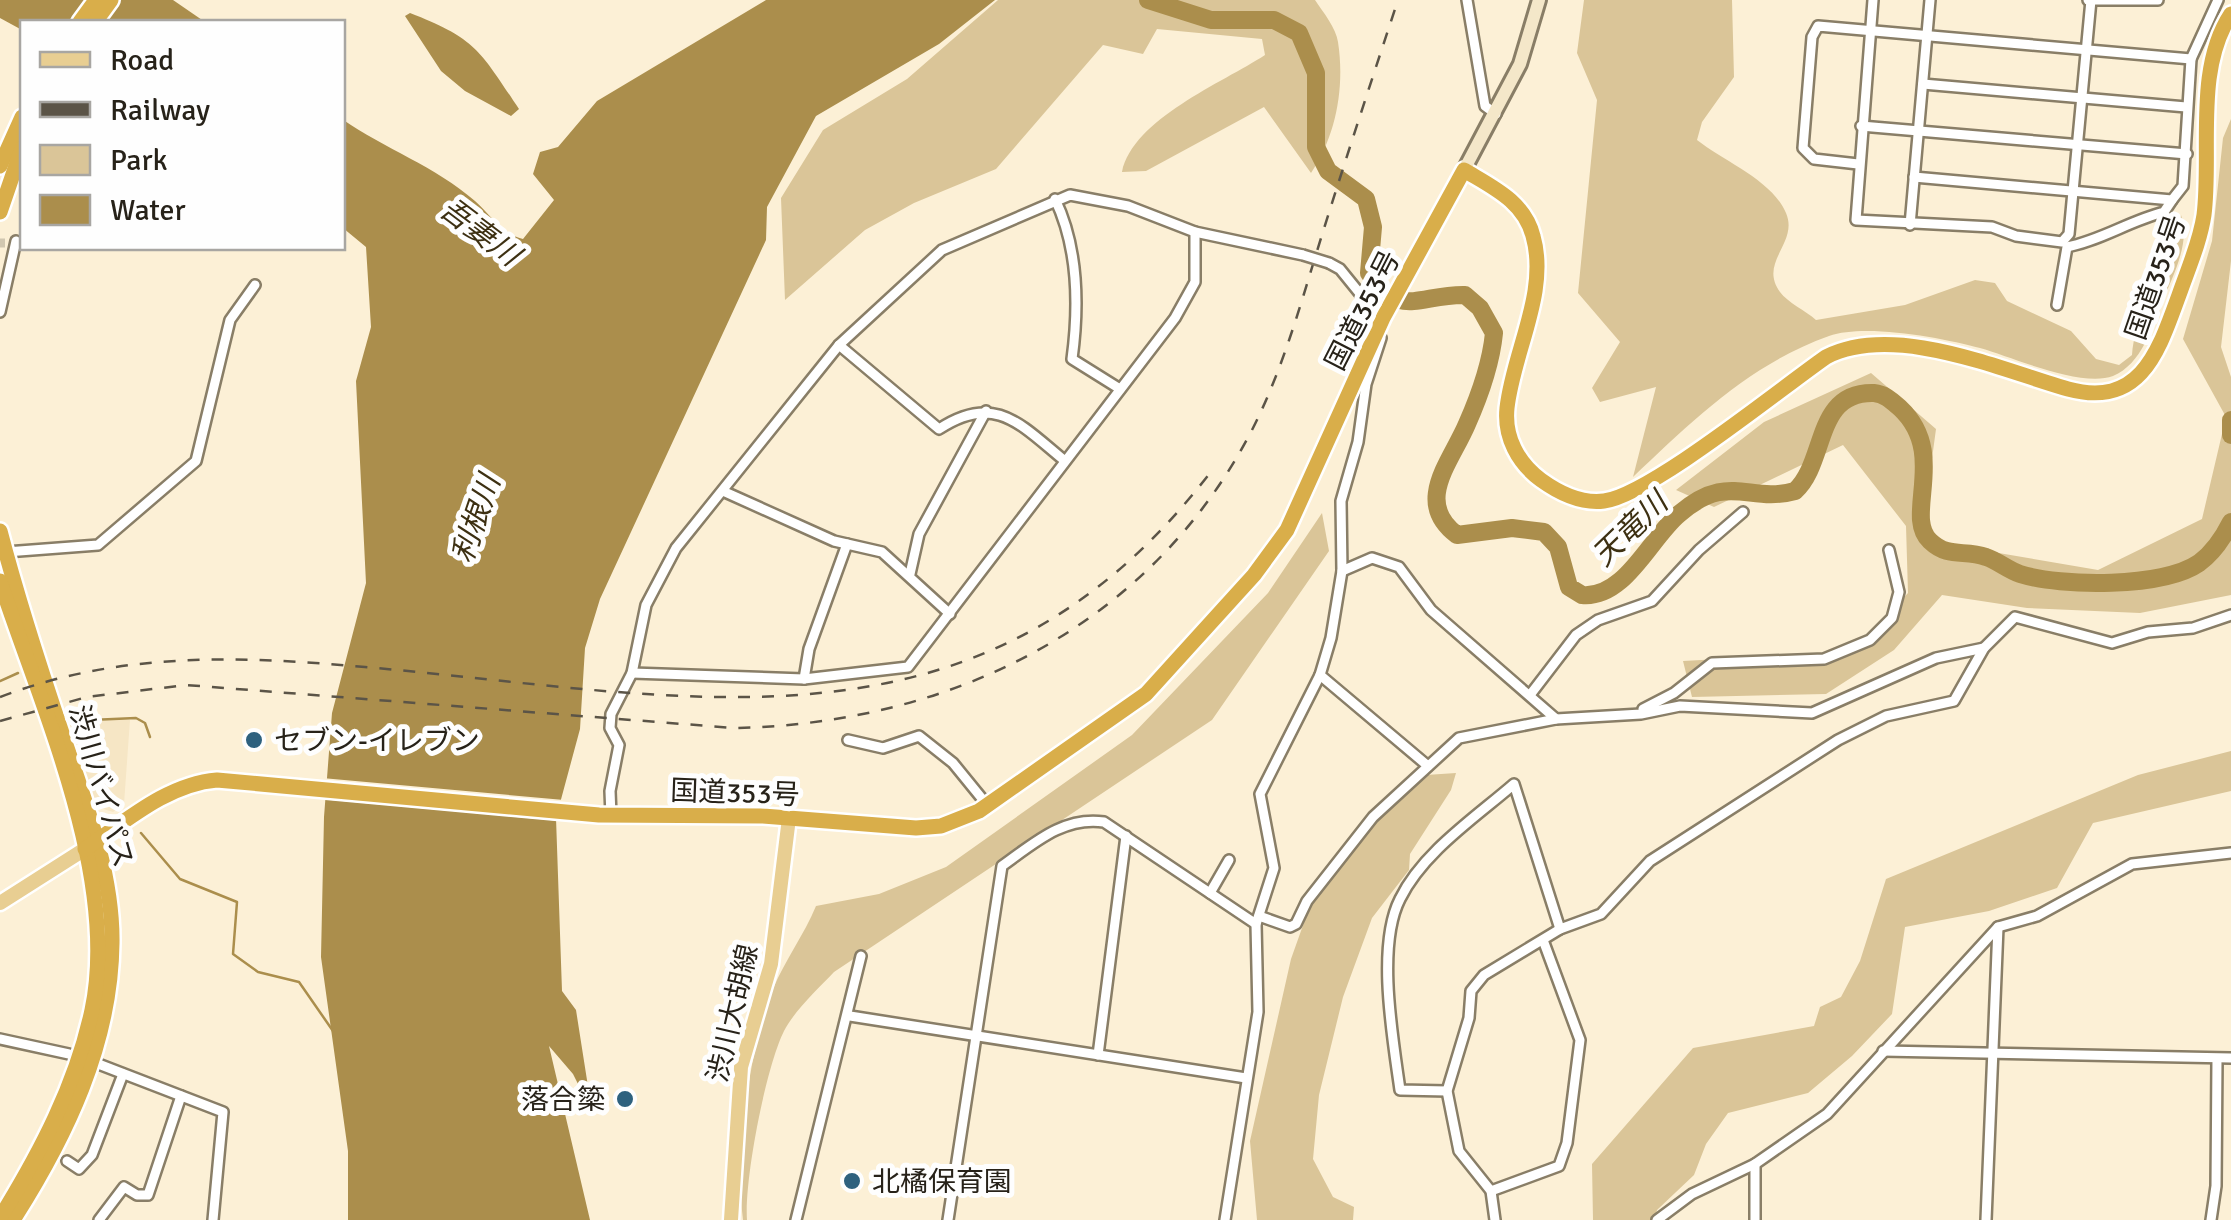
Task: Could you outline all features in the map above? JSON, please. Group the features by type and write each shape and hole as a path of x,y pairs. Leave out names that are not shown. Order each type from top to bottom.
{"highway":[{"name":"国道353号","path":"91,845 186,786 217,780 605,816 788,818 916,828 960,820 988,806 1160,682 1278,546 1386,313 1464,170 1509,198 1534,236 1536,272 1507,426 1527,470 1553,489 1576,499 1606,501 1644,486 1826,357 1849,348 1906,348 1979,358 2084,392 2118,389 2134,379 2160,347 2202,226 2212,67 2231,14"},
{"path":"0,166 16,145"},
{"path":"0,212 16,145"},
{"name":"渋川バイパス","path":"0,531 91,845 112,941 106,1009 77,1104 56,1153 13,1220"},
{"name":"渋川バイパス","path":"0,582 91,845 99,943 93,1008 76,1070 40,1153 0,1218"}],"main road":[{"path":"1464,170 1520,64 1539,0"},
{"name":"渋川大胡線","path":"731,1220 741,1066 771,964 788,818"},
{"path":"0,902 91,845"}],"street":[{"path":"1467,0 1484,106 1496,114"},
{"path":"1873,0 1856,220 1992,226 2016,236 2066,241 2090,0 2158,0"},
{"path":"1910,225 1930,0"},
{"path":"2057,305 2067,247 2098,241 2130,221 2164,212 2182,191 2191,59 2218,0"},
{"path":"1858,164 1805,154 1812,37 1818,26 2191,59"},
{"path":"1922,84 2186,106"},
{"path":"1861,126 2187,154"},
{"path":"1914,177 2172,200"},
{"path":"605,816 619,746 610,728 612,714 632,673 642,614 676,548 725,492 838,345 942,250 1070,195 1102,199 1196,232 1329,263 1386,313 1342,500 1342,571 1320,674 1260,794 1274,868 1258,920 1258,1012 1225,1220"},
{"path":"1055,199 1063,217 1076,287 1072,359 1120,389"},
{"path":"632,673 804,680 908,667 1175,318 1195,282 1196,232"},
{"path":"0,312 14,241"},
{"path":"3,552 98,546 196,461 230,320 255,285"},
{"path":"838,345 939,429 964,412 986,411 1024,425 1065,461"},
{"path":"910,574 919,534 986,411"},
{"path":"725,492 847,544 882,552 950,614"},
{"path":"1530,696 1576,635 1598,620 1652,600 1699,550 1744,512"},
{"path":"804,680 810,649 847,544"},
{"path":"1632,715 1674,693 1712,663 1824,659 1870,640 1892,618 1899,592 1889,550"},
{"path":"1342,571 1372,558 1399,568 1431,610 1556,719"},
{"path":"1496,1220 1491,1191 1459,1151 1447,1090 1469,1018 1471,991 1484,975 1560,929 1601,914 1650,861 1838,740 1886,716 1954,701 1984,648 2015,617 2112,643 2148,632 2194,628 2231,615"},
{"path":"948,1220 1002,866 1052,831 1078,822 1104,822 1210,893 1258,920 1290,927 1373,817 1460,738 1556,719 1632,715 1706,705 1812,713 1936,658 1984,648"},
{"path":"1320,674 1428,766"},
{"path":"848,740 882,748 919,736 953,763 988,806"},
{"path":"1447,1090 1400,1090 1392,1036 1390,931 1400,898 1430,859 1514,784 1560,929"},
{"path":"1098,1055 1126,836"},
{"path":"1657,1220 1692,1194 1755,1164 1827,1114 1998,927 2036,916 2132,864 2231,852"},
{"path":"1210,893 1229,860"},
{"path":"1986,1220 1990,1053 2000,961 1998,927"},
{"path":"1491,1191 1558,1166 1567,1144 1580,1040 1543,940"},
{"path":"796,1220 850,1016 861,956"},
{"path":"850,1016 1246,1078"},
{"path":"0,1039 69,1054"},
{"path":"1882,1051 2231,1058"},
{"path":"2211,1220 2216,1186 2217,1059"},
{"path":"100,1064 223,1112 213,1220"},
{"path":"67,1161 80,1168 92,1155 123,1074"},
{"path":"99,1220 124,1187 138,1195 148,1195 181,1096"},
{"path":"1755,1164 1755,1220"}],"shaded area":[{"path":"114,718 130,720 124,804 113,812 97,807 68,725"}],"green space":[{"path":"998,0 1315,0 1335,31 1340,59 1336,110 1320,159 1311,173 1264,107 1146,171 1122,172 1143,135 1161,119 1265,55 1262,39 1157,29 1143,54 1103,45 996,169 914,203 865,230 785,300 781,198 823,130 907,79"},
{"path":"1584,0 1732,0 1734,77 1702,122 1697,140 1759,181 1779,201 1789,224 1773,271 1774,281 1783,296 1816,320 1905,305 1975,280 1995,283 2007,301 2071,331 2096,359 2119,365 2132,355 2146,302 2181,215 2184,236 2179,259 2139,354 2113,376 2083,378 1925,336 1844,332 1800,348 1748,378 1700,415 1633,477 1656,387 1600,402 1592,388 1620,342 1578,293 1597,100 1577,53"},
{"path":"2231,119 2231,261 2221,347 2231,377 2231,595 2140,613 2027,608 1942,595 1894,650 1826,694 1692,697 1683,661 1853,652 1908,593 1906,526 1843,445 1714,507 1676,490 1764,422 1871,373 1936,429 1926,503 1928,541 2098,570 2202,519 2226,417 2183,339 2212,241 2223,138"},
{"path":"1322,513 1329,551 1212,720 834,972 800,1008 784,1031 770,1070 753,1152 747,1220 743,1220 743,1134 757,1041 773,989 816,906 879,894 946,867 1132,735 1268,593"},
{"path":"2231,751 2231,791 2093,823 2057,888 1989,911 1905,927 1892,1014 1852,1056 1808,1093 1728,1113 1706,1144 1694,1175 1657,1210 1655,1220 1593,1220 1592,1164 1693,1048 1814,1026 1820,1007 1841,997 1860,961 1886,879 2138,775"},
{"path":"1456,773 1451,790 1410,854 1409,870 1372,918 1343,997 1319,1095 1313,1159 1333,1197 1354,1207 1353,1220 1257,1220 1250,1141 1291,959 1312,900 1373,824 1426,775"}],"water":[{"path":"0,0 173,0 202,20 20,20 20,29 0,18"},
{"path":"766,0 995,0 939,44 816,116 767,207 766,240 600,599 585,648 580,729 556,818 562,991 576,1010 592,1112 573,1074 549,1046 590,1220 348,1220 348,1151 321,957 324,817 332,713 366,583 356,381 371,327 366,247 345,230 345,121 460,189 502,228 523,239 554,200 533,174 540,152 558,147 597,101"},
{"path":"410,13 450,31 475,49 519,109 511,116 465,91 441,71 405,16"}],"pier":[{"path":"322,778 564,800 561,821 320,799"}],"waterway":[{"name":"天竜川","path":"1148,0 1211,20 1274,20 1299,33 1316,73 1316,147 1328,171 1366,199 1373,227 1369,273 1380,287 1401,300 1465,295 1480,308 1494,333 1490,356 1476,403 1445,467 1437,495 1444,522 1457,535 1512,528 1544,532 1558,547 1569,587 1582,595 1597,594 1624,577 1668,525 1696,501 1725,491 1795,491 1805,478 1831,415 1855,395 1874,393 1894,403 1914,426 1924,464 1923,530 1930,541 1944,550 1986,557 2038,578 2085,583 2137,581 2183,571 2199,563 2218,544 2231,522"},
{"name":"天竜川","path":"2231,420 2231,435"},
{"path":"0,681 18,673"},
{"path":"68,721 136,718 145,723 150,737"},
{"path":"141,833 180,879 237,902 233,954 258,972 299,982 333,1031"}],"tunnel":[{"path":"0,243 5,243"}],"railway":[{"path":"0,721 87,697 186,685 734,728 814,722 892,707 966,684 1036,651 1100,610 1158,559 1209,499 1252,430 1291,336 1398,0"},
{"path":"0,697 90,671 135,664 226,660 365,667 603,691 717,697 825,692 930,672 1029,632 1124,566 1213,469"}],"place":[{"name":"セブン-イレブン","path":"254,740"},
{"name":"落合簗","path":"625,1099"},
{"name":"北橘保育園","path":"852,1181"}],"water label":[{"name":"吾妻川","path":"480,232"},
{"name":"利根川","path":"476,519"}]}
